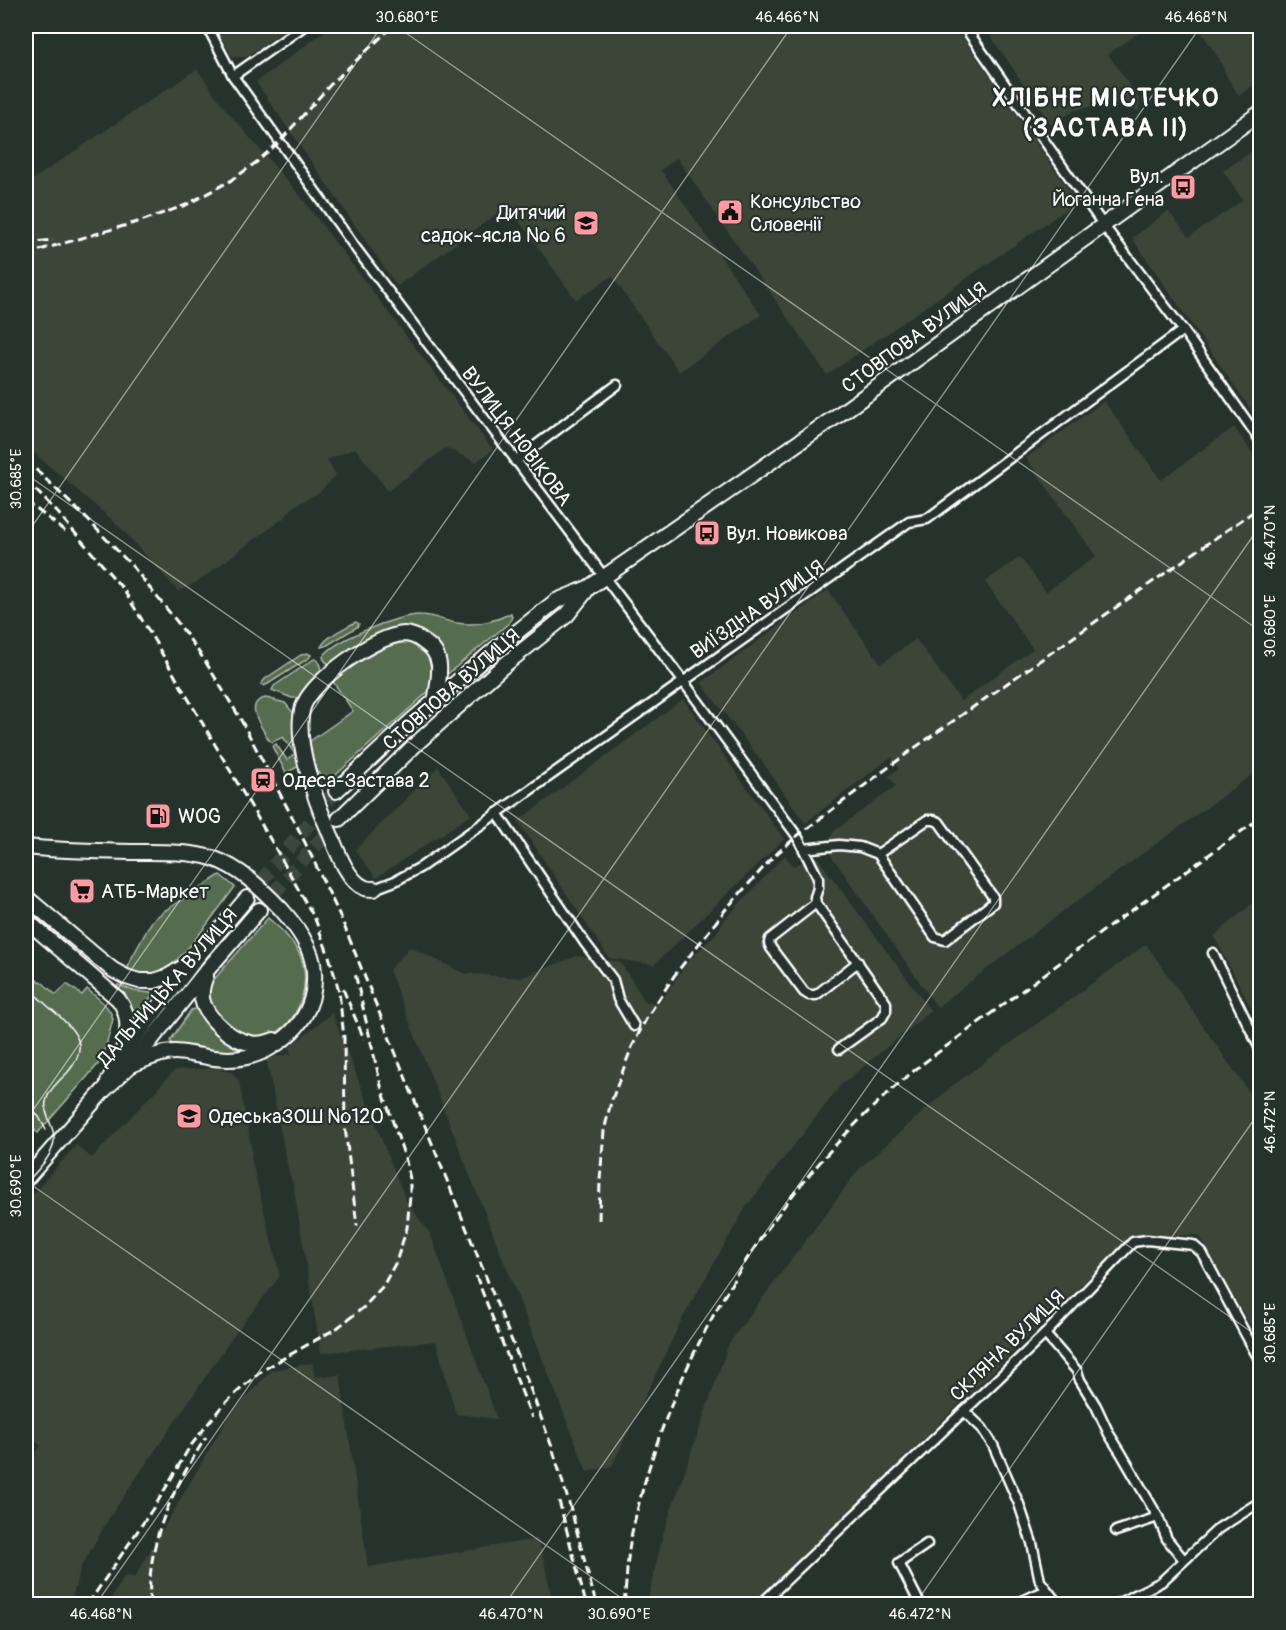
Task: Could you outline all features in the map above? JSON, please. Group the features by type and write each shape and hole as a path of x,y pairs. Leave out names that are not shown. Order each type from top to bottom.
{"main road":[{"name":"СТОВПОВА ВУЛИЦЯ","path":"336,791 379,750 493,651 556,601 588,588 604,577 834,417 1260,113"},
{"name":"СТОВПОВА ВУЛИЦЯ","path":"339,819 418,742 502,667 567,615 588,588"},
{"path":"374,889 365,888 350,875 319,809 312,790 301,731 303,708 314,690 340,666 378,643 393,636 406,634 418,638 435,653 439,664 435,702"},
{"path":"26,847 192,854 213,859 245,876 272,899 303,939 312,957 315,979 312,1001 304,1019 284,1038 267,1049 238,1059 217,1059 174,1052 126,1061 128,1018 123,1005 111,992 26,920"},
{"path":"26,897 97,957 126,977 139,981 154,981 167,977 196,958"},
{"name":"ДАЛЬНИЦЬКА ВУЛИЦЯ","path":"26,1179 104,1090 196,958 247,898"},
{"name":"ДАЛЬНИЦЬКА ВУЛИЦЯ","path":"126,1061 259,910"},
{"path":"208,969 202,1002 218,1023 234,1037 250,1043 259,1044 284,1038"}],"street":[{"name":"ВУЛИЦЯ НОВІКОВА","path":"207,26 233,76 357,250 796,836 818,878 816,903"},
{"path":"233,76 304,26"},
{"path":"964,26 1104,225 1183,330 1260,440"},
{"name":"ВИЇЗДНА ВУЛИЦЯ","path":"374,889 421,867 909,522 927,519 1183,330"},
{"path":"515,461 617,385"},
{"path":"497,813 585,943 613,980 618,999 634,1026"},
{"path":"804,849 839,845 860,847 878,854 935,937 945,940 993,903 993,897 939,822 927,820 878,854"},
{"path":"839,1049 882,1018 886,1003 858,962 816,903 770,939 769,943 804,992 809,995 816,994 858,962"},
{"path":"1213,952 1260,1048"},
{"name":"СКЛЯНА ВУЛИЦЯ","path":"761,1605 1046,1334 1133,1242 1147,1240 1193,1245 1202,1253 1260,1361"},
{"path":"1046,1334 1077,1371 1109,1434 1158,1517 1167,1539 1184,1560"},
{"path":"964,1411 982,1428 993,1445 1019,1504 1032,1543 1040,1581 1058,1605"},
{"path":"1117,1605 1161,1582 1219,1528 1260,1502"},
{"path":"1116,1532 1158,1517"},
{"path":"920,1605 899,1563 927,1544"},
{"path":"1015,1605 1047,1590"}],"shaded area":[{"path":"215,26 290,26 246,57 232,57"},
{"path":"332,26 955,26 1077,202 827,375 677,158 661,170 761,315 679,372 612,276 576,300 508,206 397,286 256,82"},
{"path":"984,26 1149,26 1108,54 1140,100 1139,111 1110,103 1075,110 1051,125"},
{"path":"1197,26 1260,26 1260,80 1239,96 1220,60"},
{"path":"197,69 226,110 297,192 493,450 476,462 446,448 388,491 355,448 327,460 336,475 320,492 294,506 285,517 200,580 179,592 118,525 26,446 26,184"},
{"path":"1260,146 1260,423 1132,238 1168,211 1189,237 1243,200 1223,171"},
{"path":"1104,401 1161,480 1234,427 1260,464 1260,769 1062,912 937,1007 826,848 834,831 896,786 889,776 899,768 891,757 805,823 763,763 701,683 828,590 881,664 916,639 961,701 1033,649 985,582 1020,557 1046,592 1096,556 1026,458"},
{"path":"683,699 784,839 654,965 609,958 518,821"},
{"path":"438,767 471,815 376,878 355,850"},
{"path":"785,855 793,866 817,857 931,1011 841,1085 746,1207 681,1321 612,1466 587,1472 389,970 410,947 463,973 520,978 577,956 620,962 645,1001 659,1004 690,959 715,935 727,917"},
{"path":"1260,897 1260,1026 1214,936"},
{"path":"1146,944 1260,1108 1260,1343 1199,1235 1132,1236 754,1604 647,1604 663,1534 729,1343 859,1169 952,1086"},
{"path":"332,1013 406,1201 430,1233 497,1419 456,1414 436,1341 321,1353 293,1184 266,1058 291,1054 289,1047"},
{"path":"217,1068 232,1073 239,1081 252,1151 251,1158 280,1276 232,1338 109,1518 81,1567 70,1604 26,1604 26,1465 41,1446 26,1433 26,1202 76,1145 92,1158 175,1070"},
{"path":"312,1363 315,1377 340,1375 368,1567 537,1539 553,1604 107,1604 125,1576 135,1577 230,1414 272,1370"}],"green space":[{"path":"511,613 509,623 445,676 420,632 333,665 326,662 323,657 329,650 353,636 383,623 410,616 425,615 456,623 477,624"},
{"path":"356,622 359,624 357,627 321,647 330,637"},
{"path":"405,642 421,649 429,660 431,674 429,691 328,782 314,769 310,741 353,711 332,680 375,652"},
{"path":"307,653 311,655 309,658 268,684 264,686 261,684 265,679"},
{"path":"314,659 320,665 320,675 301,698 292,698 272,690 274,686"},
{"path":"266,698 285,703 295,715 301,765 286,773 272,746 276,744 287,760 295,754 283,737 272,742 269,740 256,716 255,705 259,700"},
{"path":"220,875 235,887 179,958 162,971 150,974 130,970 128,967 130,961 152,921"},
{"path":"268,918 285,934 299,953 305,976 304,988 296,1011 280,1030 270,1036 251,1039 221,1019 212,1005 209,985"},
{"path":"26,974 43,983 56,995 67,984 82,995 87,989 106,1006 113,1019 101,1061 38,1133 26,1123"},
{"path":"118,985 134,991 151,993 151,997 136,1016 127,1001 115,989"},
{"path":"195,1009 215,1032 239,1050 238,1054 173,1045 170,1041 191,1010"}],"tunnel":[{"path":"247,898 336,791"},
{"path":"259,910 339,819"}],"tram line":[{"path":"26,986 71,1028 79,1048 74,1063 47,1098 46,1112 52,1128 54,1144 42,1165 26,1183"},
{"path":"26,1104 39,1117 46,1130"}],"railway":[{"path":"26,254 141,221 186,205 232,180 280,141 331,84 393,26"},
{"path":"26,243 53,240"},
{"path":"26,460 133,567 178,623 205,661 240,718 298,828 341,918 520,1361 552,1447 596,1604"},
{"path":"26,480 58,513 123,589 315,919 339,991 344,1038 345,1127 357,1226"},
{"path":"26,501 66,532"},
{"path":"599,1220 604,1131 611,1102 631,1049 646,1019 674,976 726,909 774,856 797,836 913,749 1260,507"},
{"path":"624,1604 633,1528 651,1461 675,1396 704,1333 738,1272 778,1215 821,1161 869,1111 921,1065 1260,818"},
{"path":"1257,968 1260,965"},
{"path":"88,1604 158,1501 189,1448 222,1406 263,1370 337,1328 364,1307 383,1286 396,1262 407,1228 410,1179 381,1086 355,973"},
{"path":"343,989 364,1039"},
{"path":"476,1276 532,1418"},
{"path":"150,1604 152,1559 164,1516 183,1476 206,1437"},
{"path":"559,1501 586,1604"}],"place":[{"name":"Вул. Йоганна Гена","path":"1183,187"},
{"name":"Консульство Словенії","path":"730,212"},
{"name":"Дитячий садок-ясла № 6","path":"586,223"},
{"name":"Вул. Новикова","path":"707,533"},
{"name":"Одеса-Застава 2","path":"263,780"},
{"name":"WOG","path":"158,816"},
{"name":"АТБ-Маркет","path":"82,891"},
{"name":"ОдеськаЗОШ №120","path":"189,1116"}],"district":[{"name":"ХЛІБНЕ МІСТЕЧКО (ЗАСТАВА ІІ)","path":"1106,112"}]}
